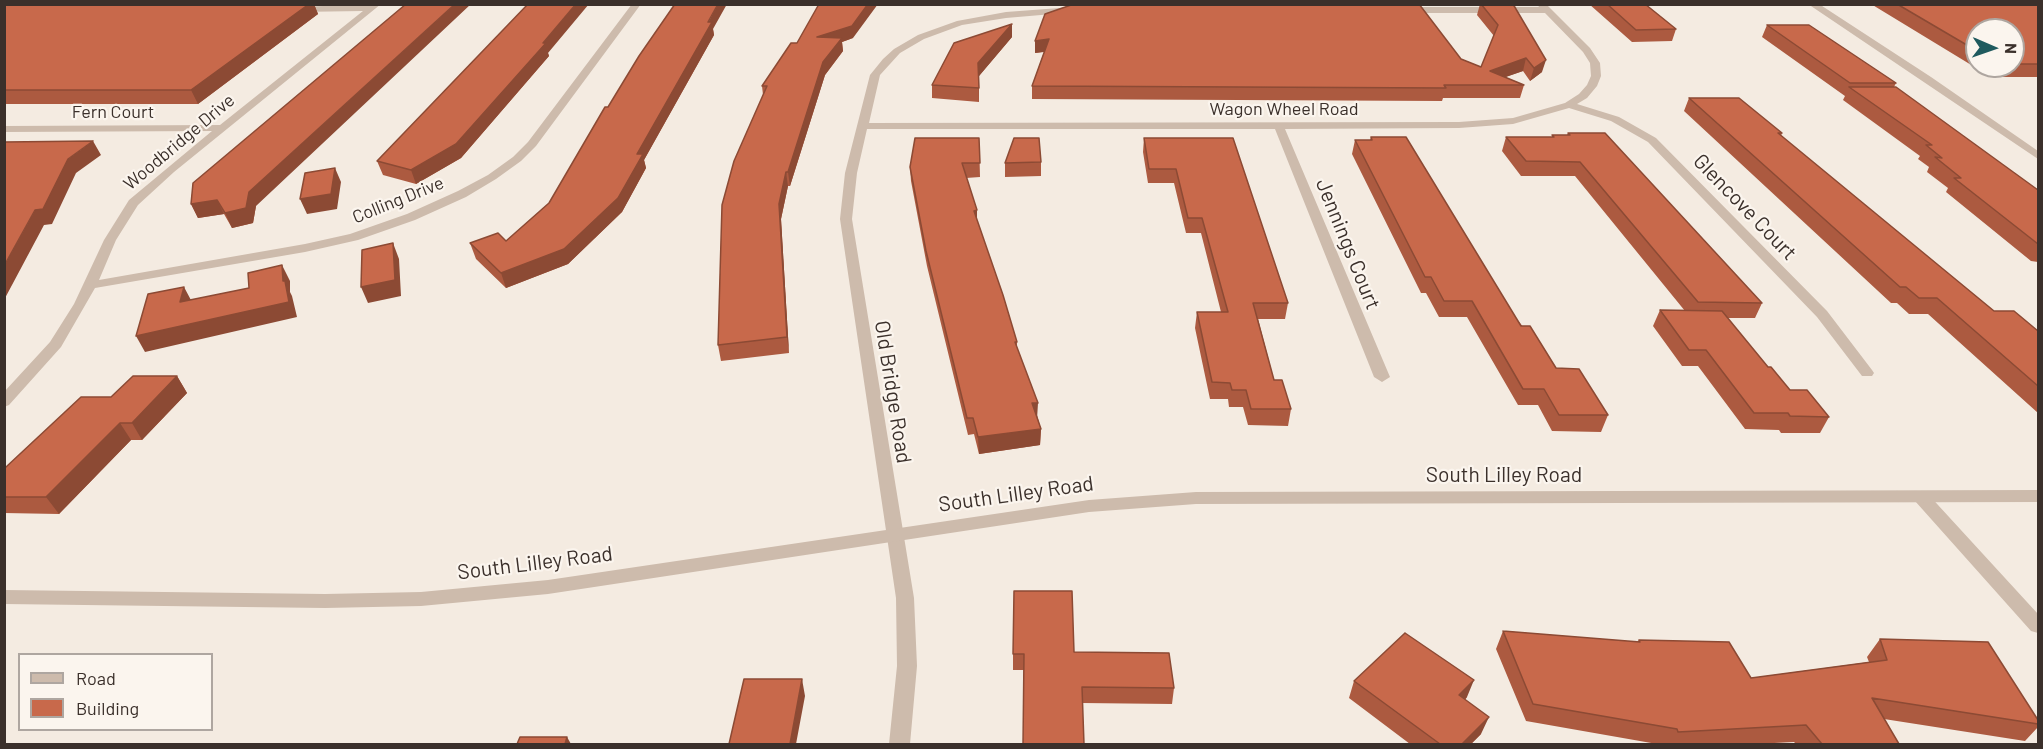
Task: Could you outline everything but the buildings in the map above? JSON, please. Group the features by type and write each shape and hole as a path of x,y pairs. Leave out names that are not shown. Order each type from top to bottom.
{"street":[{"name":"Colling Drive","path":"90,285 305,248 354,237 411,217 462,194 492,177 527,149 637,4"},
{"path":"997,4 1006,15"},
{"path":"1812,4 1927,79 2038,156"},
{"name":"Woodbridge Drive","path":"4,402 56,344 90,285 110,240 133,203 170,170 374,6"},
{"path":"290,9 374,6"},
{"path":"1396,10 1544,7"},
{"name":"Wagon Wheel Road","path":"863,126 1486,124 1536,116 1569,105 1592,87 1596,76 1595,63 1587,50 1544,7"},
{"name":"Old Bridge Road","path":"899,744 907,666 905,598 846,219 851,172 875,75 892,56 915,40 944,28 1006,15 1089,10"},
{"name":"Glencove Court","path":"1569,105 1615,119 1652,140 1822,314 1867,373"},
{"name":"Jennings Court","path":"1279,126 1382,377"},
{"name":"Fern Court","path":"4,129 222,128"},
{"name":"South Lilley Road","path":"4,597 325,602 421,598 548,587 1089,506 1197,498 2038,496"},
{"path":"1921,497 2038,626"}]}
